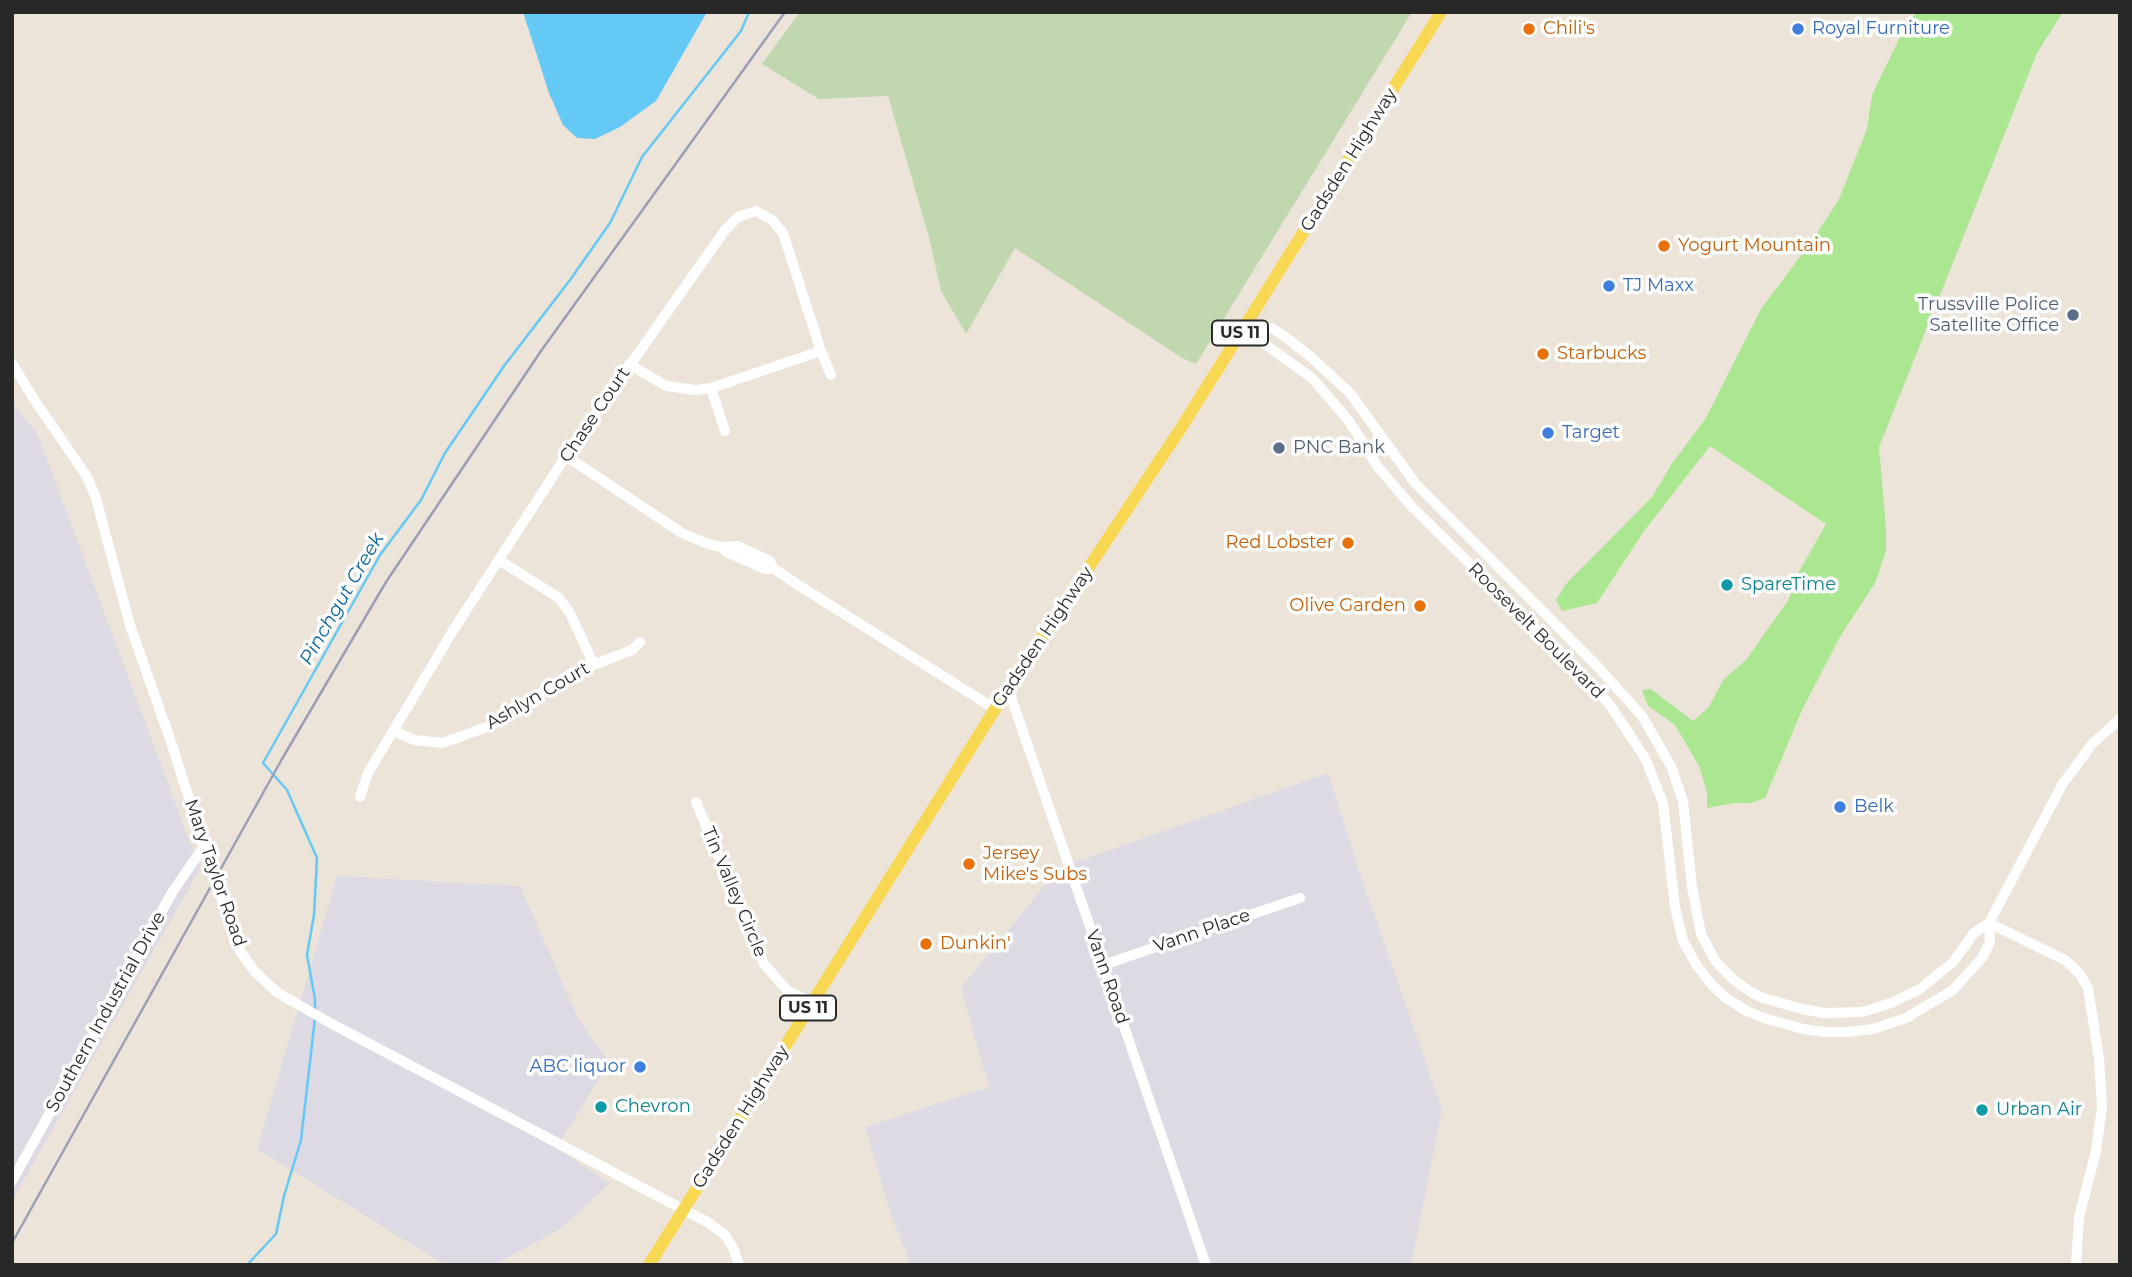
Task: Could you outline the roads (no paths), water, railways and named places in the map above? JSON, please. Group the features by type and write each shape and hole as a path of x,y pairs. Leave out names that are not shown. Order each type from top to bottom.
{"main road":[{"name":"Gadsden Highway","path":"649,1265 1008,688 1251,325 1441,12"}],"street":[{"name":"Chase Court","path":"360,797 368,773 454,629 566,456 725,230 738,217 756,211 772,220 783,233 831,375"},
{"name":"Roosevelt Boulevard","path":"1251,325 1262,342 1312,378 1349,421 1396,489 1578,670 1620,720 1645,758 1663,803 1675,907 1683,941 1703,975 1726,998 1764,1018 1803,1029 1847,1032 1881,1027 1906,1018 1953,990 1982,958 1990,942 1989,923"},
{"name":"Roosevelt Boulevard","path":"1251,325 1272,328 1350,393 1421,490 1598,667 1637,710 1671,766 1684,801 1696,919 1701,934 1716,962 1734,980 1763,998 1824,1013 1862,1012 1891,1003 1920,989 1953,962 1974,933 1989,923 2073,768 2092,744 2120,719"},
{"path":"629,364 666,386 682,390 711,388 821,351"},
{"name":"Mary Taylor Road","path":"12,363 86,475 95,495 120,592 204,846 240,951 255,972 278,993 301,1007 709,1223 725,1235 739,1265"},
{"path":"711,388 725,431"},
{"path":"566,456 682,533 722,547 726,552 765,569 773,568 995,709"},
{"path":"499,560 559,598 570,613 593,663"},
{"name":"Ashlyn Court","path":"394,731 414,740 443,743 508,717 572,673 632,650 640,642"},
{"name":"Vann Road","path":"1008,688 1206,1265"},
{"name":"Tin Valley Circle","path":"696,802 764,964 788,991 812,1002"},
{"name":"Southern Industrial Drive","path":"12,1181 173,891 204,846"},
{"name":"Vann Place","path":"1103,965 1300,898"},
{"path":"1989,923 2065,960 2080,974 2088,988 2099,1059 2102,1107 2096,1151 2079,1217 2076,1265"}],"water":[{"path":"523,12 707,12 656,101 620,127 595,139 577,138 563,125 549,93"}],"waterway":[{"name":"Pinchgut Creek","path":"315,1012 307,955 314,915 317,858 287,790 263,763 380,555 421,500 445,453 504,366 610,223 642,157 741,31 749,12"},
{"name":"Pinchgut Creek","path":"247,1265 276,1234 301,1140 315,1018"}],"railway":[{"path":"12,1243 282,759 386,582 541,351 785,12"}],"place":[{"name":"Chili's","path":"1529,29"},
{"name":"Royal Furniture","path":"1798,29"},
{"name":"Yogurt Mountain","path":"1664,246"},
{"name":"TJ Maxx","path":"1609,286"},
{"name":"Trussville Police Satellite Office","path":"2073,315"},
{"name":"Starbucks","path":"1543,354"},
{"name":"Target","path":"1548,433"},
{"name":"PNC Bank","path":"1279,448"},
{"name":"Red Lobster","path":"1348,543"},
{"name":"SpareTime","path":"1727,585"},
{"name":"Olive Garden","path":"1420,606"},
{"name":"Belk","path":"1840,807"},
{"name":"Jersey Mike's Subs","path":"969,864"},
{"name":"Dunkin'","path":"926,944"},
{"name":"ABC liquor","path":"640,1067"},
{"name":"Chevron","path":"601,1107"},
{"name":"Urban Air","path":"1982,1110"}]}
